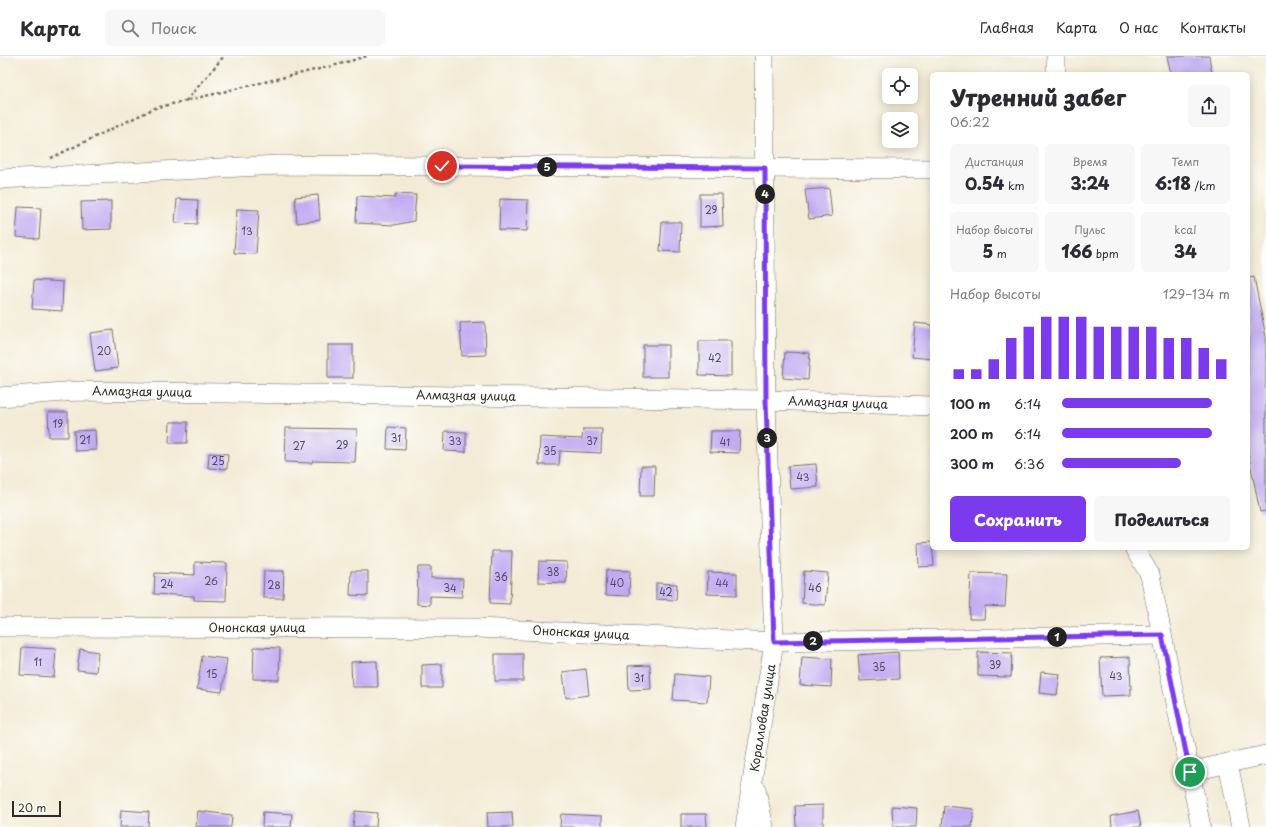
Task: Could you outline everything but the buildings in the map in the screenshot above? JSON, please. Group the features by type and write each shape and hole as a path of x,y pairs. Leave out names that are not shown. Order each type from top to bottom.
{"street":[{"name":"Коралловая улица","path":"745,827 774,642 766,400 764,56"},
{"path":"1056,56 1056,72"},
{"path":"0,179 280,165 930,169"},
{"name":"Алмазная улица","path":"0,397 77,391 766,400 930,406"},
{"path":"1135,550 1150,575 1201,827"},
{"name":"Ононская улица","path":"0,627 478,628 774,642 1162,635"},
{"path":"1190,772 1266,755"},
{"path":"1228,763 1241,827"},
{"path":"754,777 764,827"}],"path":[{"path":"186,101 224,56"},
{"path":"44,162 155,108 340,64 367,56"}],"route":[{"path":"442,166 765,168 766,400 774,642 1162,635 1190,772"}]}
